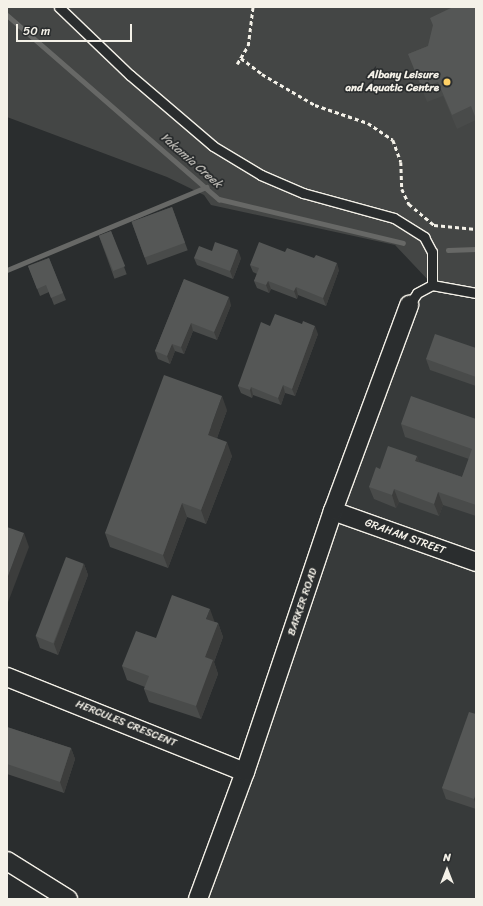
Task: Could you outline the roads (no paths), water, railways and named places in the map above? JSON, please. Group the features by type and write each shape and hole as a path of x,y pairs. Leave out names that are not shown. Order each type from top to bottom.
{"street":[{"name":"BARKER ROAD","path":"198,899 245,772 333,511 409,305"},
{"name":"GRAHAM STREET","path":"333,511 476,562"},
{"name":"HERCULES CRESCENT","path":"7,677 245,772"},
{"path":"7,861 68,899"}],"lane":[{"path":"59,7 130,75 213,146 261,175 303,194 394,218 424,237 432,252 432,285"},
{"path":"409,305 417,293 432,285 476,293"}],"waterway":[{"name":"Yakamia Creek","path":"7,15 219,199 403,243"},
{"path":"7,270 206,187"},
{"name":"Yakamia Creek","path":"448,250 476,249"}],"place":[{"name":"Albany Leisure and Aquatic Centre","path":"447,82"}]}
